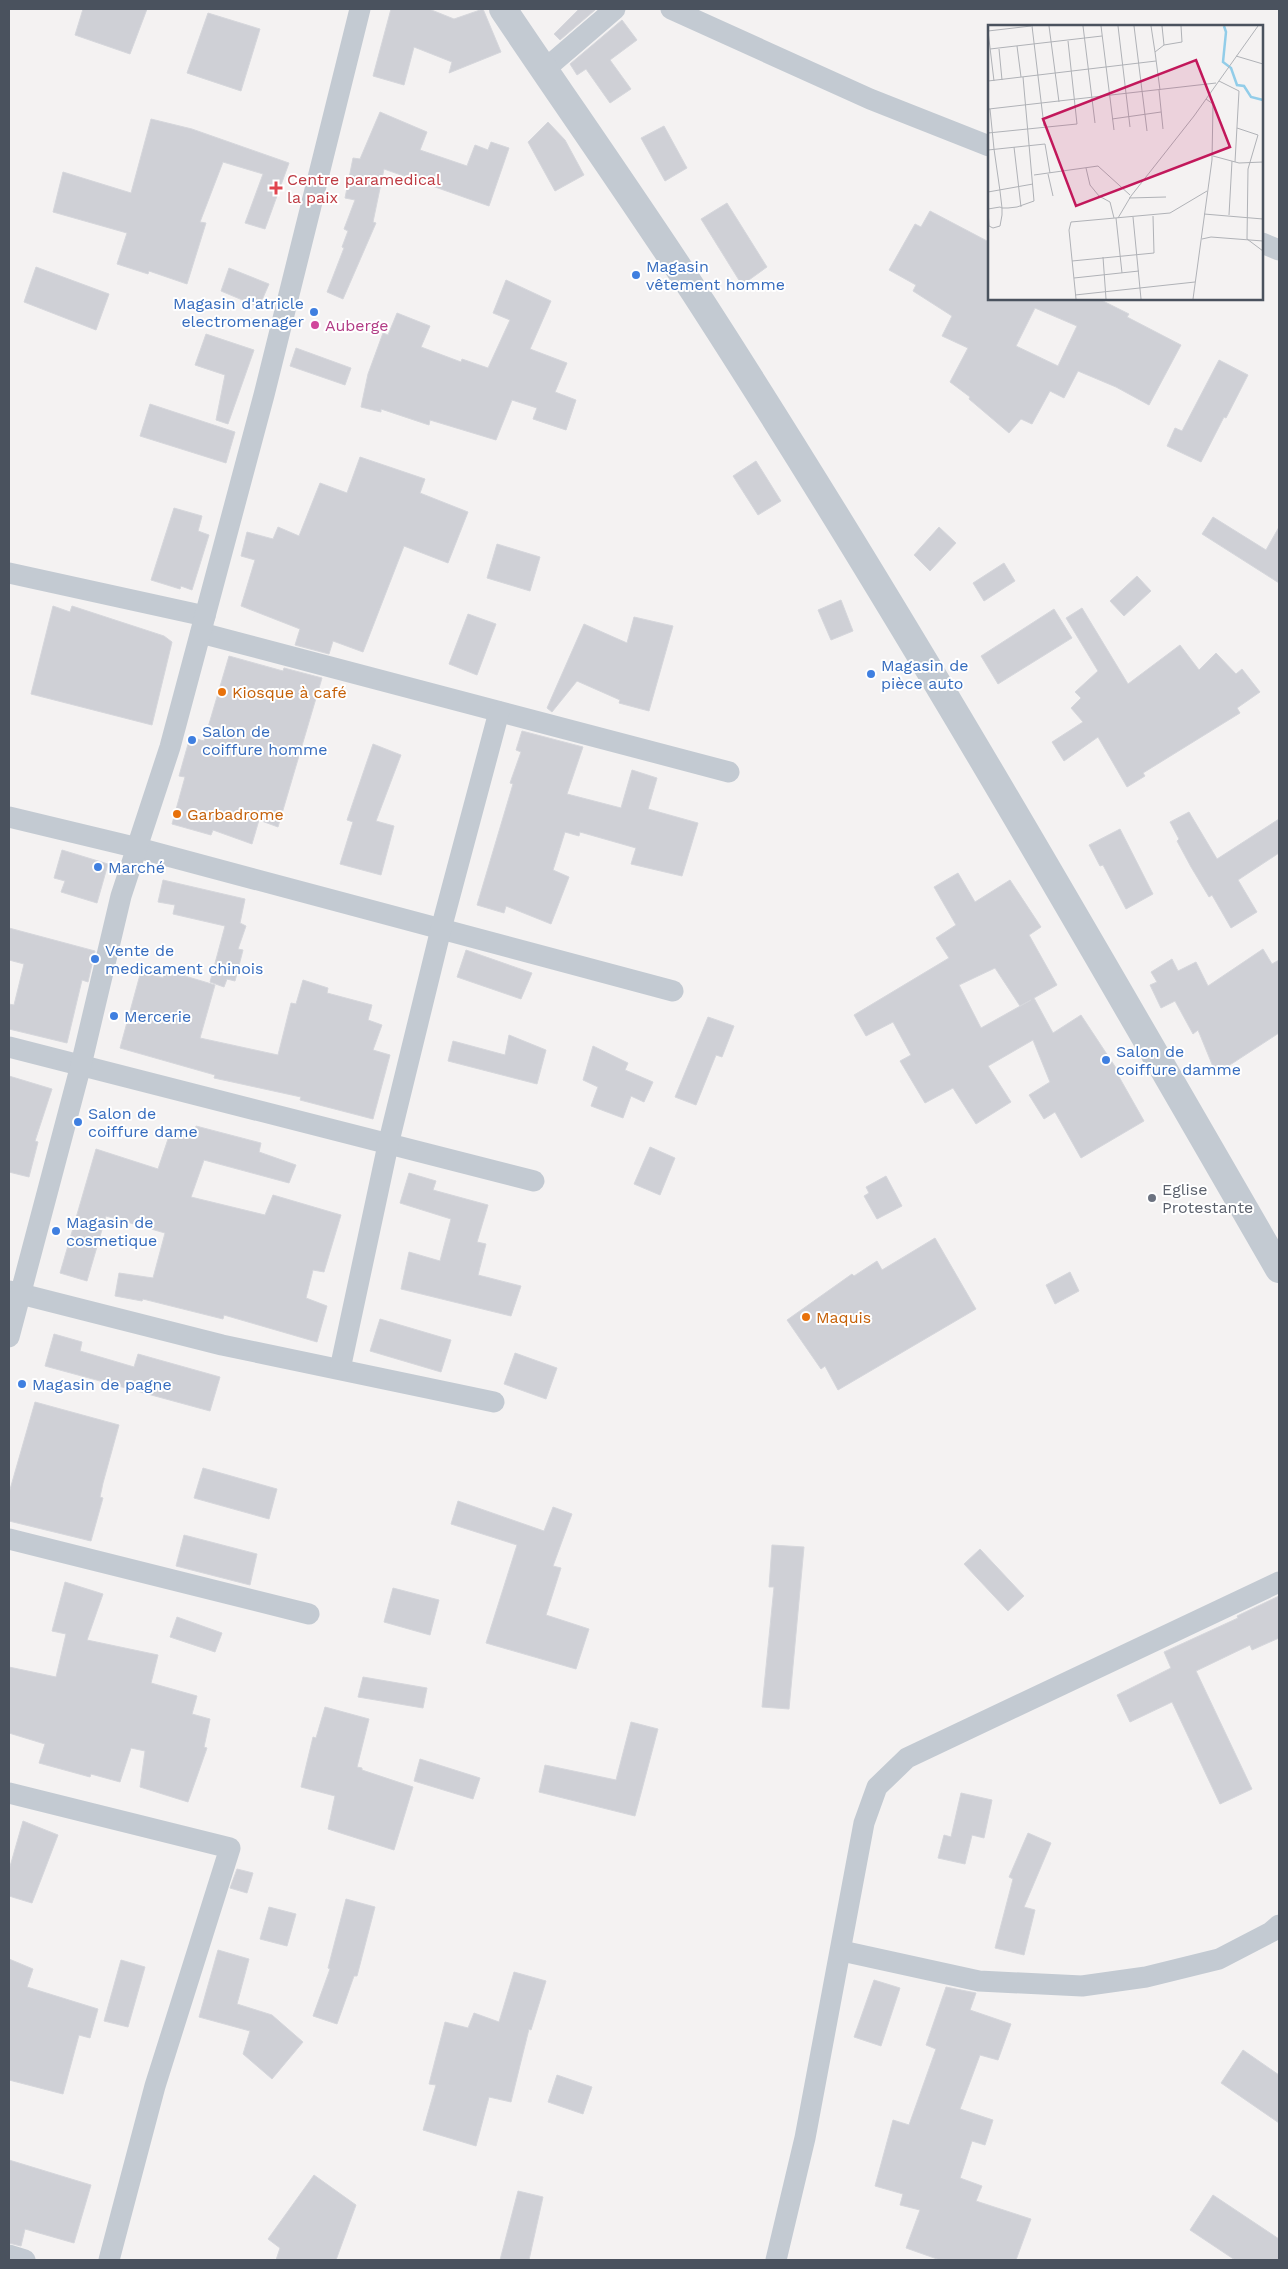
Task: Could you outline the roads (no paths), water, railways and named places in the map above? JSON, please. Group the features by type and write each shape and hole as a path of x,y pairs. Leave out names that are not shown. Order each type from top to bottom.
{"street":[{"path":"9,1337 14,1292 81,1065 121,896 170,747 203,625 264,395 360,9"},
{"path":"503,9 702,303 848,537 982,755 1279,1270"},
{"path":"544,70 614,9"},
{"path":"671,9 870,99 988,146"},
{"path":"1263,243 1279,250"},
{"path":"9,573 203,625 500,712 729,772"},
{"path":"340,1369 388,1145 441,929 500,712"},
{"path":"9,817 138,848 673,991"},
{"path":"9,1047 388,1145 534,1180"},
{"path":"14,1292 222,1344 494,1402"},
{"path":"9,1539 309,1614"},
{"path":"776,2260 805,2138 842,1951 864,1823 877,1787 906,1758 1279,1582"},
{"path":"9,1793 230,1848 155,2086 109,2260"},
{"path":"842,1951 979,1981 1082,1986 1146,1977 1218,1959 1271,1932 1279,1925"},
{"path":"9,2255 25,2260"}],"place":[{"name":"Centre paramedical la paix","path":"276,188"},
{"name":"Magasin vêtement homme","path":"636,275"},
{"name":"Magasin d'atricle electromenager","path":"314,312"},
{"name":"Auberge","path":"315,325"},
{"name":"Magasin de pièce auto","path":"871,674"},
{"name":"Kiosque à café","path":"222,692"},
{"name":"Salon de coiffure homme","path":"192,740"},
{"name":"Garbadrome","path":"177,814"},
{"name":"Marché","path":"98,867"},
{"name":"Vente de medicament chinois","path":"95,959"},
{"name":"Mercerie","path":"114,1016"},
{"name":"Salon de coiffure damme","path":"1106,1060"},
{"name":"Salon de coiffure dame","path":"78,1122"},
{"name":"Eglise Protestante","path":"1152,1198"},
{"name":"Magasin de cosmetique","path":"56,1231"},
{"name":"Maquis","path":"806,1317"},
{"name":"Magasin de pagne","path":"22,1384"}]}
